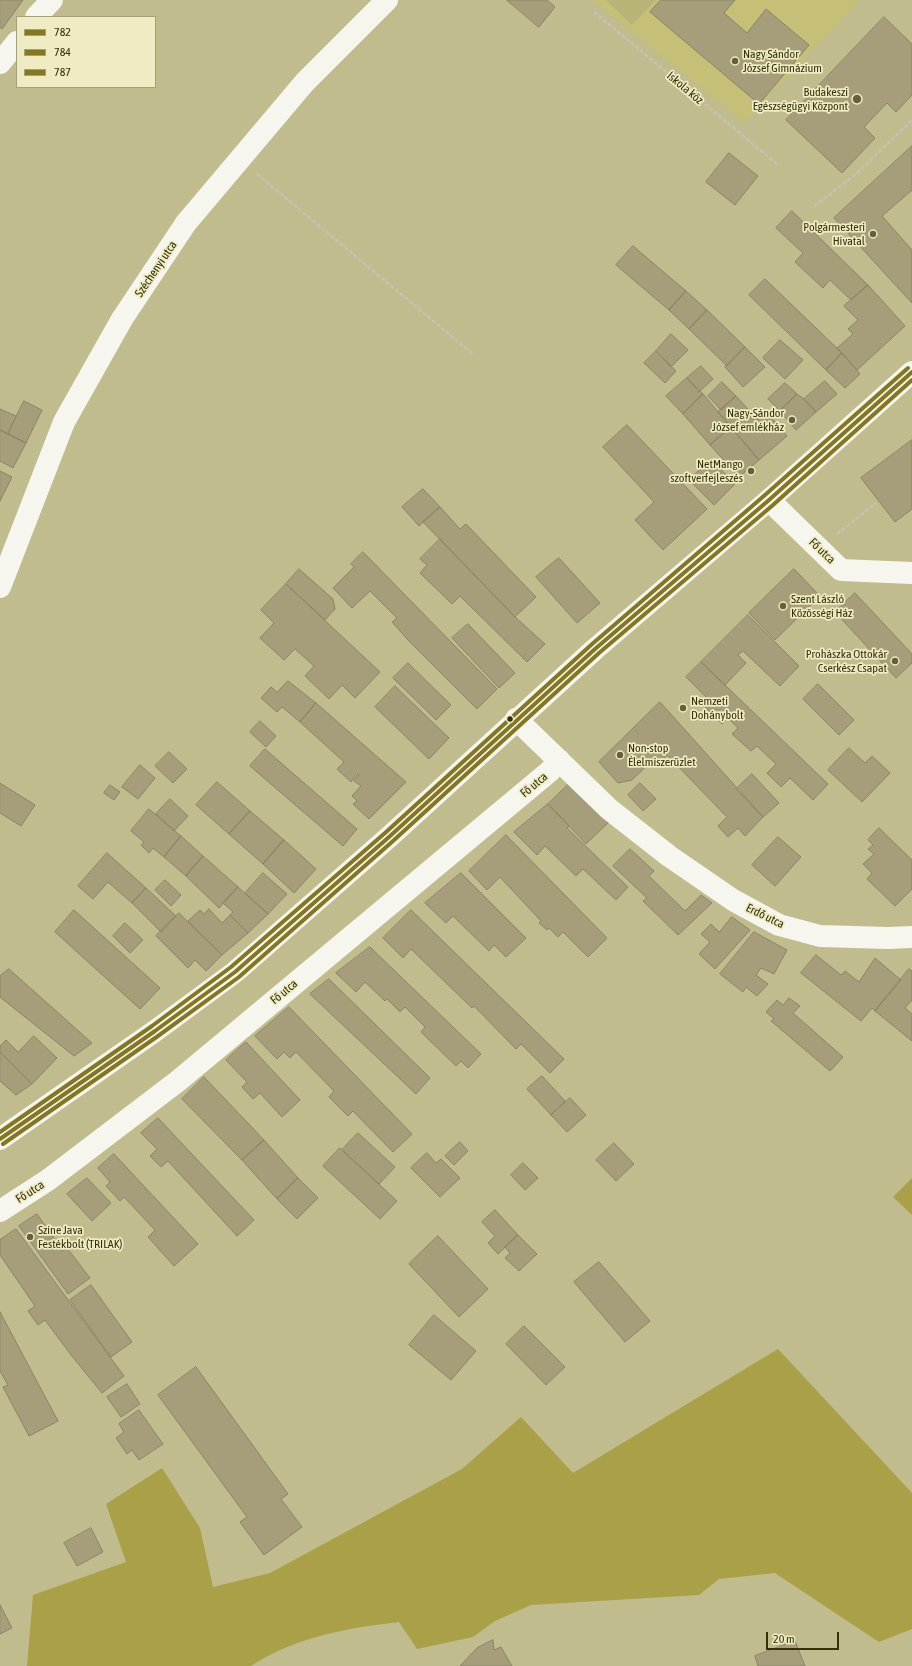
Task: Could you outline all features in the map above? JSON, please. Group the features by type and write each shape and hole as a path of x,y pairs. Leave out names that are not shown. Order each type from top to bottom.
{"street":[{"path":"37,16 52,0"},
{"name":"Széchenyi utca","path":"0,586 64,422 122,319 182,229 240,159 304,82 387,0"},
{"path":"0,63 16,43"},
{"path":"0,1139 155,1031 235,972 389,837 516,719 595,649 769,500 912,372"},
{"name":"Fő utca","path":"769,500 841,570 912,573"},
{"name":"Erdő utca","path":"516,719 609,809 669,856 733,900 779,925 820,936 888,938 912,937"},
{"name":"Fő utca","path":"0,1211 48,1180 178,1081 550,771 559,760"}],"path":[{"name":"Iskola köz","path":"594,12 777,164"},
{"path":"814,206 855,174 912,120"},
{"path":"240,159 474,355"},
{"path":"842,530 876,503"}],"shaded area":[{"name":"Nagy Sándor József Gimnázium","path":"593,0 860,0 744,122"},
{"path":"606,0 656,0 632,25"},
{"path":"912,1178 912,1215 893,1197"},
{"path":"778,1349 912,1493 912,1629 879,1642 775,1573 719,1579 699,1595 531,1605 495,1621 473,1637 417,1649 399,1622 360,1627 322,1635 285,1648 251,1666 27,1666 33,1595 126,1562 106,1504 162,1468 200,1528 213,1587 270,1573 462,1469 521,1417 573,1473"}],"building":[{"path":"0,0 23,0 2,29 0,27"},
{"path":"507,0 547,0 555,7 539,27"},
{"path":"661,0 735,0 724,13 747,33 766,9 809,45 759,104 650,12"},
{"name":"Budakeszi Egészségügyi Központ","path":"884,17 912,44 912,95 896,112 887,103 864,127 875,138 842,173 786,120"},
{"name":"Polgármesteri Hivatal","path":"912,146 912,190 882,216 912,250 912,303 834,218"},
{"path":"729,153 758,176 735,205 706,182"},
{"path":"792,211 868,285 851,300 830,280 823,288 795,262 803,253 776,228"},
{"path":"633,246 686,291 669,310 616,265"},
{"path":"765,279 842,353 826,370 749,295"},
{"path":"868,285 905,326 857,370 837,348 853,334 848,329 858,320 844,306"},
{"path":"686,291 707,310 689,329 669,310"},
{"path":"707,310 745,347 727,366 689,329"},
{"path":"671,334 688,350 671,367 656,351"},
{"path":"780,340 803,360 785,379 763,358"},
{"path":"745,347 765,367 743,387 725,367"},
{"path":"656,351 676,371 665,383 644,363"},
{"path":"842,353 860,374 845,388 826,370"},
{"path":"701,366 713,379 699,392 687,378"},
{"path":"687,378 703,394 683,414 666,396"},
{"path":"825,381 837,394 816,412 804,399"},
{"path":"722,382 736,396 721,410 708,396"},
{"path":"785,383 797,394 780,411 768,399"},
{"path":"703,394 731,427 710,445 683,414"},
{"path":"797,394 816,412 796,430 780,411"},
{"path":"736,396 758,420 767,412 787,436 759,460 718,412"},
{"path":"24,401 42,410 26,443 8,434"},
{"path":"0,409 16,416 8,434 0,430"},
{"path":"627,425 707,509 663,550 635,520 654,502 603,447"},
{"path":"731,427 759,460 739,477 710,445"},
{"path":"0,430 26,443 13,468 0,461"},
{"path":"912,440 912,509 895,522 861,478"},
{"path":"711,459 735,484 714,505 689,480"},
{"path":"0,471 12,477 0,501"},
{"path":"423,489 440,507 419,526 402,507"},
{"path":"440,507 460,529 466,524 536,597 515,617 423,522"},
{"path":"440,539 515,617 545,644 527,662 460,596 452,604 420,573 427,565 420,559"},
{"path":"363,552 497,689 477,709 408,640 392,622 397,618 370,591 352,608 333,588 354,567 351,564"},
{"path":"559,558 600,603 577,623 536,577"},
{"path":"299,569 333,599 335,609 325,620 286,584"},
{"name":"Szent László Közösségi Ház","path":"794,569 820,596 775,640 749,613"},
{"path":"286,584 380,672 355,698 342,685 329,699 305,676 314,666 295,649 284,660 260,638 274,623 261,610"},
{"path":"855,593 912,654 912,663 896,678 835,612"},
{"path":"748,615 799,666 780,686 743,651 738,655 746,663 725,685 701,662"},
{"path":"468,624 515,673 499,688 452,638"},
{"path":"701,662 828,784 813,800 790,778 781,787 767,773 776,764 757,746 751,751 732,734 738,728 728,718 722,724 705,707 710,701 686,677"},
{"path":"408,663 451,705 436,720 393,678"},
{"path":"288,681 316,703 300,722 282,707 277,712 261,698 271,687 277,692"},
{"path":"818,684 854,720 839,735 803,699"},
{"path":"395,686 449,738 429,759 375,707"},
{"path":"660,702 763,817 745,836 738,828 728,837 718,826 727,817 667,755 660,763 655,758 632,780 618,783 599,762"},
{"path":"316,703 406,782 369,819 353,804 357,801 352,796 361,786 354,781 359,775 358,774 351,782 337,769 344,762 300,722"},
{"path":"260,721 276,736 266,747 250,732"},
{"path":"849,748 865,763 872,756 890,773 862,802 828,770"},
{"path":"265,749 357,829 343,846 250,766"},
{"path":"169,752 187,769 173,783 155,766"},
{"path":"140,765 155,778 138,799 122,787"},
{"path":"752,774 779,803 763,817 736,789"},
{"path":"217,782 250,811 229,834 196,805"},
{"path":"571,782 609,822 586,844 548,804"},
{"path":"0,783 35,805 21,826 0,813"},
{"path":"640,783 656,799 643,811 628,795"},
{"path":"110,785 120,792 114,800 104,793"},
{"path":"170,799 188,816 174,831 156,814"},
{"path":"548,804 569,826 567,828 628,887 616,900 583,869 576,876 545,846 537,855 514,832"},
{"path":"149,809 181,836 164,857 153,848 149,853 141,845 144,842 131,831"},
{"path":"250,811 284,840 263,864 229,834"},
{"path":"879,828 912,860 912,889 895,906 867,879 872,873 863,864 874,854 868,849 873,845 868,840"},
{"path":"506,835 607,938 588,957 563,932 558,937 549,928 547,930 539,923 541,921 500,877 487,890 469,871"},
{"path":"181,836 203,856 186,876 164,857"},
{"path":"778,837 801,857 775,886 752,865"},
{"path":"284,840 316,869 294,893 263,864"},
{"path":"630,849 654,871 649,876 685,911 701,895 712,903 678,935 643,901 647,898 613,866"},
{"path":"107,853 146,888 132,903 108,882 93,899 78,886"},
{"path":"203,856 238,887 219,908 186,876"},
{"path":"263,873 287,894 268,914 245,893"},
{"path":"461,873 526,938 506,957 494,945 489,951 453,916 446,923 425,903"},
{"path":"165,880 181,895 171,906 155,890"},
{"path":"238,887 268,914 248,933 230,915 233,912 223,903"},
{"path":"146,888 176,916 161,932 132,903"},
{"path":"209,909 222,923 230,915 248,933 222,955 188,921 200,910 204,914"},
{"path":"74,910 160,988 140,1009 55,932"},
{"path":"411,910 564,1059 550,1073 521,1044 516,1049 474,1006 472,1008 411,949 403,958 383,938"},
{"path":"179,913 222,955 206,971 195,960 188,968 156,936"},
{"path":"732,917 750,930 715,969 699,954 710,942 701,934 711,924 719,932"},
{"path":"125,923 143,940 130,953 113,936"},
{"path":"754,932 787,950 774,974 761,968 756,975 768,984 757,996 746,987 743,992 720,974"},
{"path":"370,947 481,1054 468,1068 461,1061 456,1066 421,1032 425,1027 405,1007 400,1012 387,999 385,1001 365,982 356,992 336,973"},
{"path":"816,955 841,975 845,971 859,982 875,958 901,980 875,1011 872,1008 861,1021 801,973"},
{"path":"9,969 92,1043 74,1056 0,997 0,976"},
{"path":"909,969 912,971 912,1000 905,1008 912,1014 912,1041 875,1011"},
{"path":"329,979 430,1078 416,1094 310,994"},
{"path":"789,998 800,1006 793,1013 843,1057 830,1071 771,1021 774,1019 766,1012 777,1000 783,1005"},
{"path":"289,1007 412,1134 393,1152 353,1111 348,1116 329,1097 334,1091 296,1052 290,1058 284,1052 277,1059 255,1036"},
{"path":"34,1036 57,1058 32,1084 0,1052 0,1046 6,1040 18,1052"},
{"path":"246,1042 300,1100 282,1117 260,1093 253,1099 242,1087 247,1082 226,1060"},
{"path":"0,1052 32,1084 16,1095 0,1081"},
{"path":"542,1076 565,1101 551,1115 527,1089"},
{"path":"204,1077 264,1140 242,1160 182,1099"},
{"path":"570,1098 586,1115 567,1132 551,1115"},
{"path":"158,1118 254,1220 237,1236 168,1161 161,1167 150,1156 157,1149 141,1133"},
{"path":"358,1133 395,1167 379,1184 342,1150"},
{"path":"264,1140 298,1178 277,1199 242,1160"},
{"path":"460,1142 468,1151 454,1165 445,1156"},
{"path":"614,1143 634,1164 616,1181 596,1160"},
{"path":"340,1148 397,1201 380,1219 323,1166"},
{"path":"427,1153 436,1163 441,1159 460,1178 440,1197 411,1168"},
{"path":"114,1154 198,1244 174,1266 148,1237 155,1230 124,1197 120,1201 106,1186 110,1182 98,1168"},
{"path":"523,1163 538,1178 525,1190 511,1175"},
{"path":"87,1178 111,1203 92,1221 67,1194"},
{"path":"298,1178 318,1198 297,1219 277,1199"},
{"path":"495,1210 518,1235 498,1254 488,1243 495,1236 482,1222"},
{"path":"37,1214 63,1251 67,1248 90,1278 68,1294 19,1226"},
{"path":"16,1229 124,1376 102,1393 45,1320 38,1325 28,1311 35,1306 0,1255 0,1240"},
{"path":"518,1235 537,1254 519,1271 505,1258 510,1253 505,1247"},
{"path":"438,1236 488,1289 459,1317 409,1264"},
{"path":"599,1262 650,1321 625,1342 574,1282"},
{"path":"91,1285 132,1342 111,1357 70,1300"},
{"path":"0,1312 58,1421 29,1436 3,1387 8,1385 0,1371"},
{"path":"434,1315 476,1351 451,1380 409,1345"},
{"path":"524,1326 565,1367 546,1385 506,1344"},
{"path":"196,1367 288,1494 281,1499 302,1527 264,1555 240,1522 247,1517 158,1395"},
{"path":"127,1384 140,1404 121,1417 107,1397"},
{"path":"139,1410 163,1444 139,1460 132,1450 127,1454 116,1438 124,1432 119,1424"},
{"path":"91,1528 103,1552 77,1566 64,1543"},
{"path":"0,1605 12,1628 0,1634"},
{"path":"493,1640 494,1650 501,1647 512,1666 460,1666 477,1648"},
{"path":"795,1641 805,1666 758,1666 755,1656"}],"transit line":[{"name":"787","path":"0,1132 152,1026 231,967 385,833 591,645 765,495 908,368"},
{"name":"782","path":"0,1139 155,1031 235,972 389,837 595,649 769,500 912,372"},
{"name":"784","path":"3,1144 158,1036 239,977 393,841 599,653 773,505 912,380"}],"place":[{"name":"Nagy Sándor József Gimnázium","path":"735,61"},
{"name":"Budakeszi Egészségügyi Központ","path":"857,99"},
{"name":"Polgármesteri Hivatal","path":"873,234"},
{"name":"Nagy-Sándor József emlékház","path":"792,420"},
{"name":"NetMango szoftverfejleszés","path":"751,471"},
{"name":"Szent László Közösségi Ház","path":"783,606"},
{"name":"Prohászka Ottokár Cserkész Csapat","path":"895,661"},
{"name":"Nemzeti Dohánybolt","path":"683,708"},
{"name":"Non-stop Élelmiszerüzlet","path":"620,755"},
{"name":"Színe Java Festékbolt (TRILAK)","path":"30,1237"}]}
